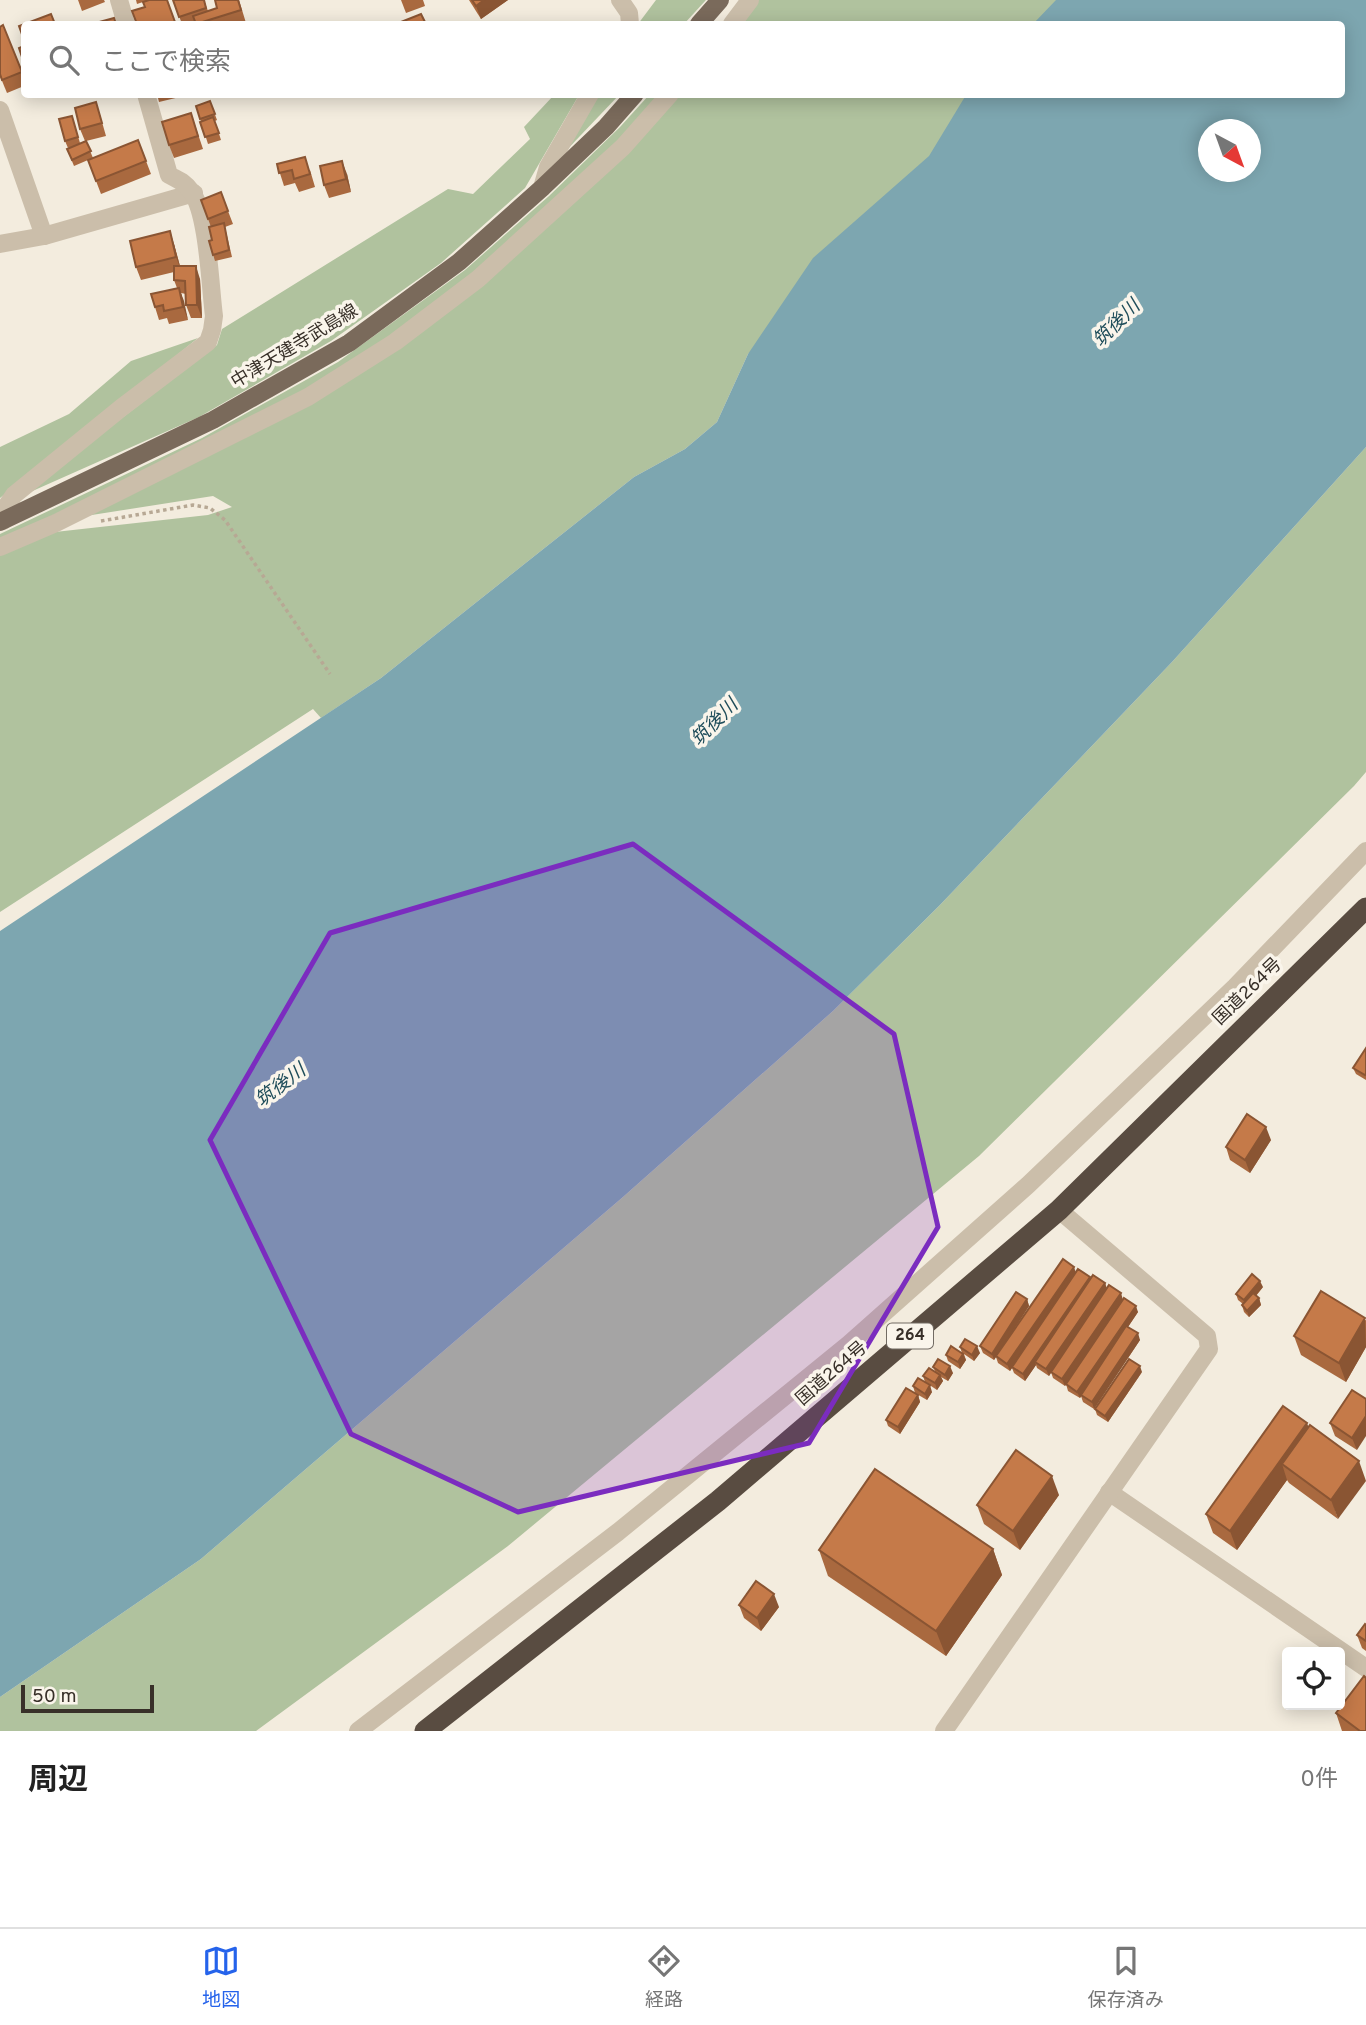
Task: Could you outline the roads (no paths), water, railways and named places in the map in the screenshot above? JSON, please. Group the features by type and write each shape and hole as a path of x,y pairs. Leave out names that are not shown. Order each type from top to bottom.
{"highway":[{"name":"国道264号","path":"425,1731 718,1501 1059,1210 1366,908"}],"main road":[{"path":"702,21 720,0"},
{"name":"中津天建寺武島線","path":"1,521 213,420 349,343 459,262 542,188 606,127 631,98"}],"street":[{"path":"119,0 125,21"},
{"path":"620,0 629,13 630,21"},
{"path":"734,21 750,0"},
{"path":"1,521 5,508 14,495 208,342 214,316 203,220 194,193 184,183 169,175 147,98"},
{"path":"542,188 548,167 588,98"},
{"path":"0,547 56,523 308,397 395,342 487,270 623,147 666,98"},
{"path":"0,110 44,236"},
{"path":"0,244 44,236 194,193"},
{"path":"358,1731 618,1532 849,1344 1038,1175 1235,987 1366,851"},
{"path":"953,1728 1109,1492 1209,1349 1207,1336 1059,1210"},
{"path":"1109,1492 1366,1668"}],"water":[{"name":"筑後川","path":"1056,0 1366,0 1366,447 1172,662 939,906 833,1011 623,1197 201,1559 0,1697 0,931 381,678 634,477 685,449 717,422 748,354 813,258 929,156 964,98 1345,98 1345,21 1036,21"}]}
